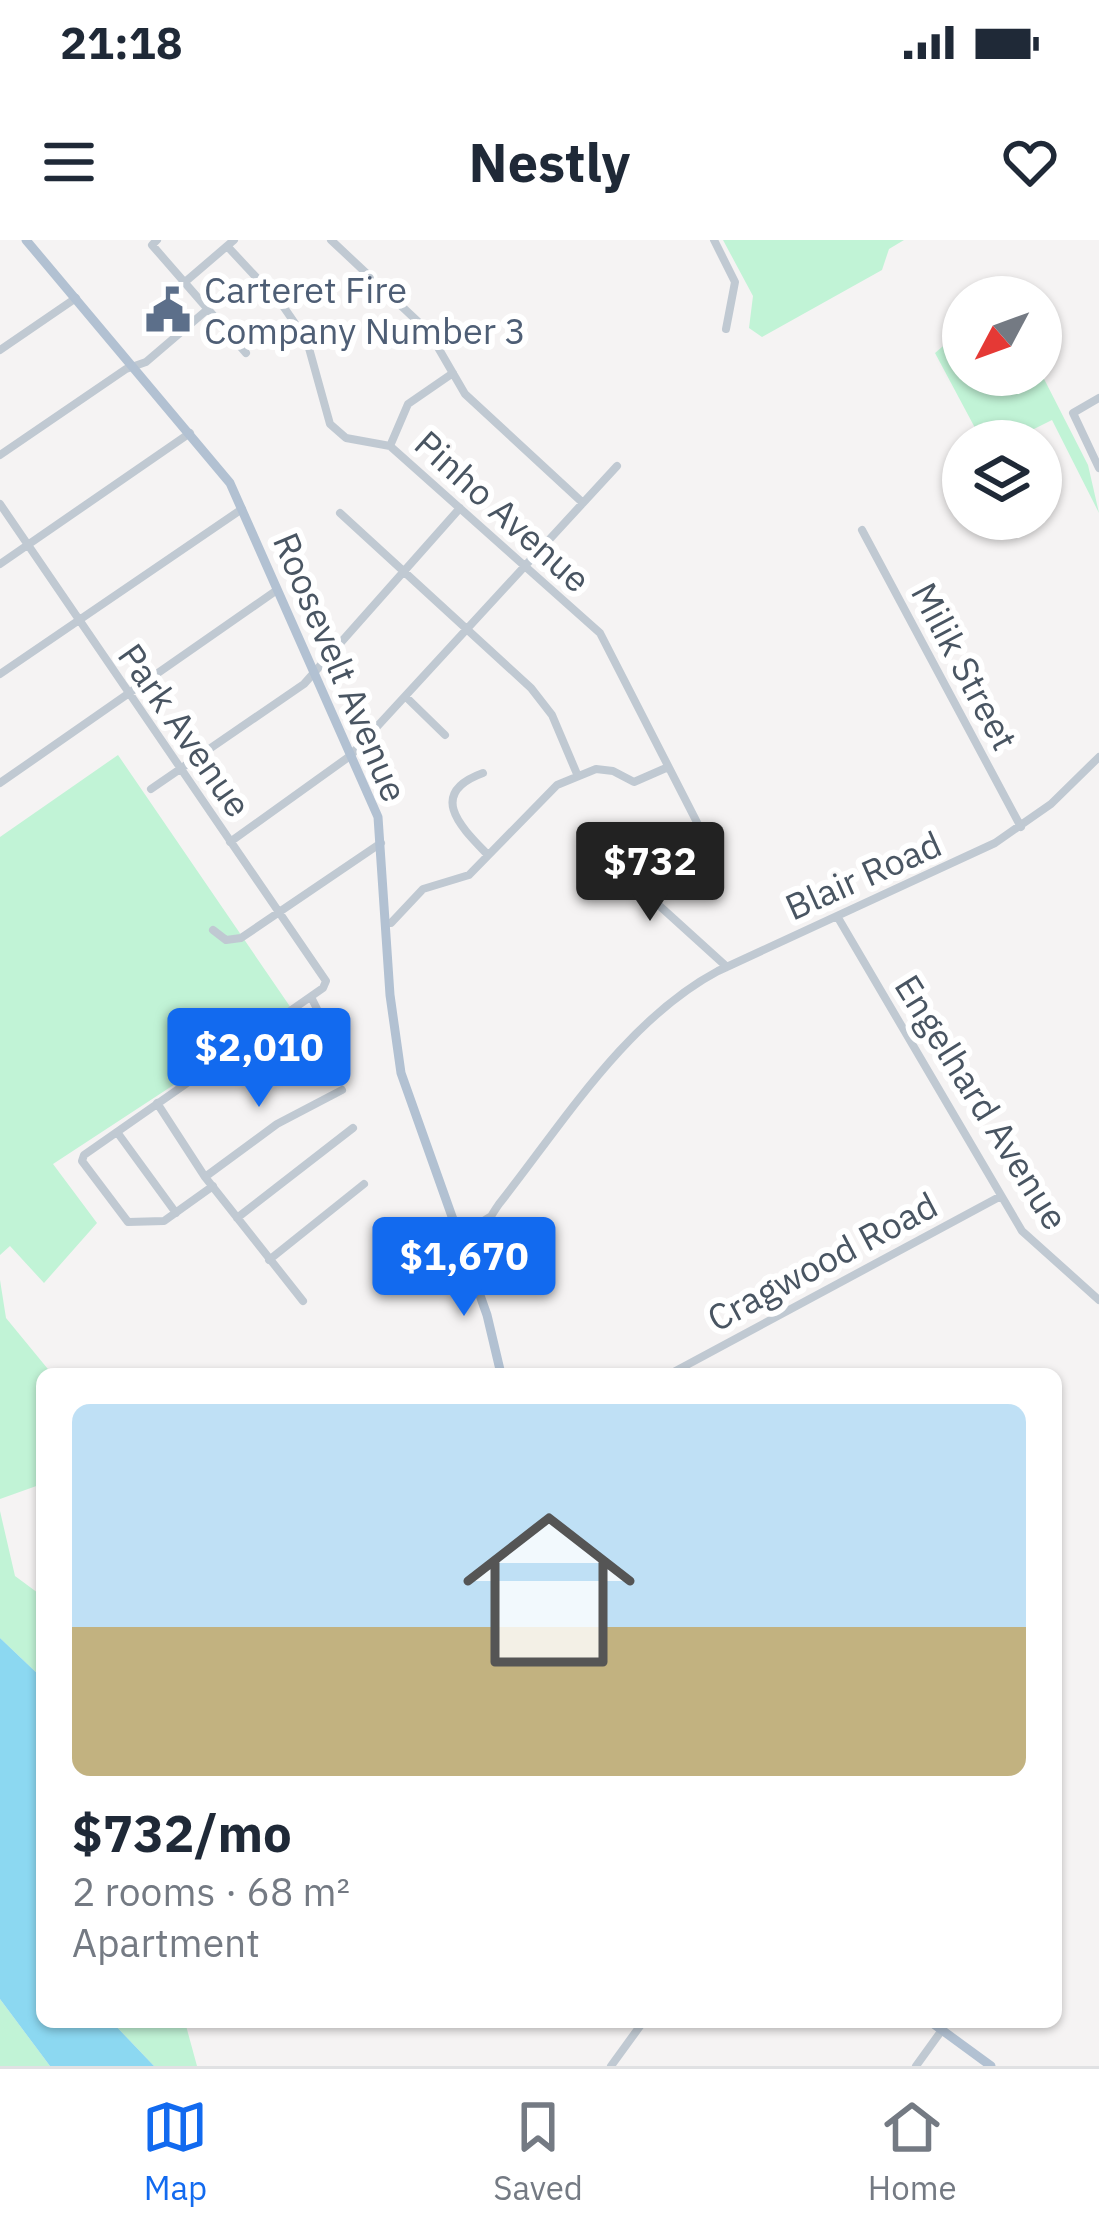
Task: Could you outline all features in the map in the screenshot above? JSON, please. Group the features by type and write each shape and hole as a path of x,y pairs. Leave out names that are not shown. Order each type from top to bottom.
{"main road":[{"name":"Roosevelt Avenue","path":"26,240 226,476 378,817 393,1026 401,1073 491,1327 500,1368"},
{"path":"939,2028 991,2066"}],"street":[{"path":"332,240 429,332 465,394 583,503"},
{"path":"714,240 735,281 726,329"},
{"path":"154,242 246,352"},
{"path":"185,282 230,243"},
{"name":"Pinho Avenue","path":"230,243 307,341 330,424 346,439 390,446 609,646 705,838 709,860"},
{"path":"0,350 76,298"},
{"path":"0,455 146,362 208,309"},
{"path":"390,446 408,404 454,373"},
{"path":"1099,398 1073,413 1099,469"},
{"path":"0,564 190,433"},
{"path":"230,842 350,756 616,466"},
{"name":"Park Avenue","path":"0,504 280,912 326,985 311,997"},
{"path":"151,789 304,684 460,508"},
{"path":"0,674 243,509"},
{"path":"340,513 532,688 552,715 577,774"},
{"name":"Milik Street","path":"862,530 1021,827"},
{"path":"0,782 278,590"},
{"path":"406,697 445,735"},
{"name":"Blair Road","path":"466,1255 488,1228 490,1217 632,1035 676,996 728,967 963,860 1021,827 1099,757"},
{"path":"386,923 423,889 470,875 549,792 577,774 604,770 634,782 666,768"},
{"path":"483,773 460,788 453,808 458,824 488,855"},
{"path":"213,930 218,938 233,941 382,842"},
{"path":"599,851 728,967"},
{"name":"Engelhard Avenue","path":"838,916 1022,1231 1099,1300"},
{"path":"213,1186 164,1221 128,1222 82,1161 157,1103 236,1048 311,997 323,1021 262,1077 236,1048"},
{"path":"206,1177 278,1124 342,1090"},
{"path":"157,1103 206,1177 302,1300"},
{"path":"237,1218 353,1128"},
{"path":"117,1132 176,1213"},
{"path":"269,1260 364,1184"},
{"name":"Cragwood Road","path":"681,1368 1001,1196"},
{"path":"459,1236 490,1217"},
{"path":"611,2066 639,2028"},
{"path":"916,2066 942,2030"}],"green space":[{"path":"723,240 904,240 889,249 882,270 762,337 749,328 753,296"},
{"path":"958,396 1053,396 1088,465 1099,513 1062,440 1062,420 971,420"},
{"path":"118,755 291,1008 53,1164 97,1223 44,1283 10,1246 0,1255 0,837"},
{"path":"0,1280 6,1318 47,1368 36,1368 36,1486 0,1499"},
{"path":"0,1511 15,1576 36,1592 36,1672 0,1638"},
{"path":"0,1999 50,2066 0,2066"},
{"path":"118,2028 187,2028 197,2066 154,2066"}],"water":[{"path":"0,1638 36,1672 36,2028 118,2028 154,2066 50,2066 0,1999"}],"place":[{"name":"Carteret Fire Company Number 3","path":"168,310"}]}
